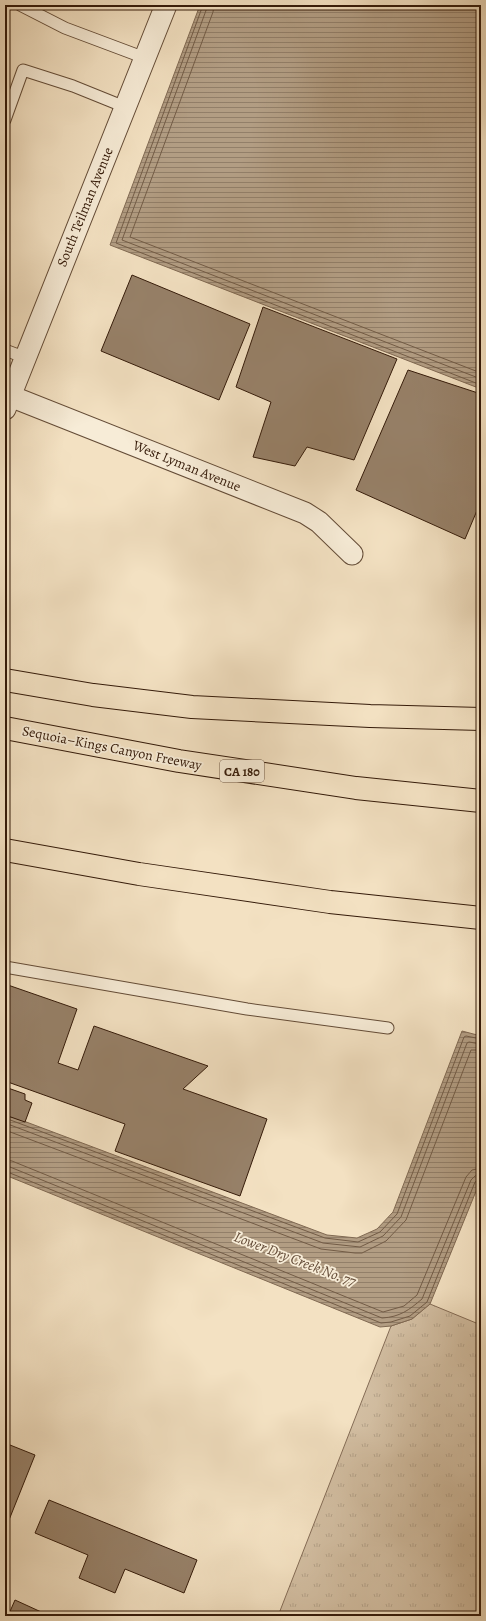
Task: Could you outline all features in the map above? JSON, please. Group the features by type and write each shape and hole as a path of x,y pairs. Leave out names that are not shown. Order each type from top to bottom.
{"highway":[{"path":"5,680 93,695 192,707 370,716 481,719"},
{"path":"370,716 481,708"},
{"name":"Sequoia–Kings Canyon Freeway","path":"5,728 179,761 356,788 481,801"},
{"path":"5,850 139,874 481,925"},
{"path":"330,902 481,918"}],"street":[{"name":"South Teilman Avenue","path":"8,403 166,5"},
{"name":"West Lyman Avenue","path":"8,403 305,514 319,522 352,554"}],"lane":[{"path":"20,5 65,28 145,58"},
{"path":"5,120 24,70 73,86 125,107"},
{"path":"5,350 26,358"},
{"path":"5,967 247,1009 388,1028"}],"green space":[{"path":"430,1304 481,1325 481,1616 278,1616 391,1326 412,1319"}],"water":[{"path":"200,5 481,5 481,389 110,245"},
{"name":"Lower Dry Creek No. 77","path":"462,1031 481,1036 481,1179 430,1304 412,1319 391,1326 380,1327 5,1175 5,1114 327,1235 357,1238 377,1229 393,1212"}],"building":[{"path":"132,275 250,324 219,400 101,351"},
{"path":"263,307 397,359 354,460 307,447 295,466 253,457 271,402 236,387"},
{"path":"408,370 481,394 481,501 465,539 356,490"},
{"path":"5,984 77,1009 58,1063 78,1070 94,1026 208,1066 183,1089 267,1119 240,1196 115,1151 125,1124 5,1081"},
{"path":"5,1087 25,1094 25,1100 32,1103 25,1122 5,1115"},
{"path":"5,1443 35,1455 5,1530"},
{"path":"49,1500 197,1560 184,1593 125,1569 115,1593 79,1578 88,1555 35,1533"},
{"path":"15,1600 50,1616 8,1616"}]}
